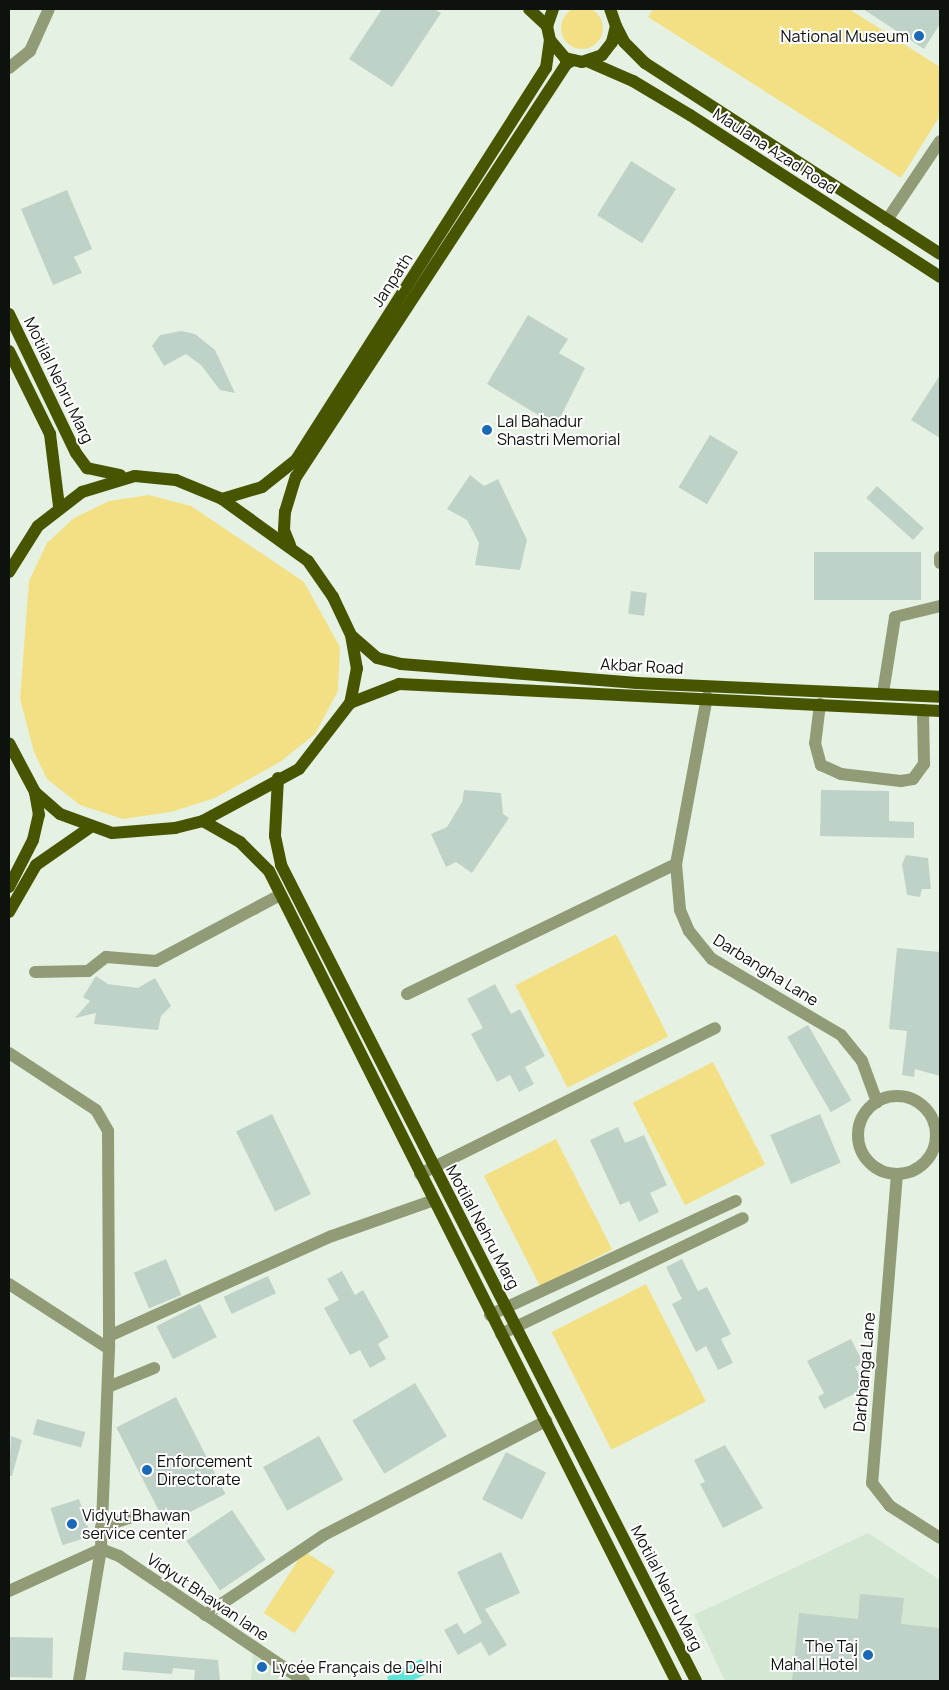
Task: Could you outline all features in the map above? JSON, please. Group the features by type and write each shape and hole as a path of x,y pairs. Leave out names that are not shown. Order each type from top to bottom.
{"main road":[{"path":"529,9 547,26"},
{"path":"553,9 547,26 550,40 559,53 573,60"},
{"name":"Maulana Azad Road","path":"610,9 616,26 639,59 940,254"},
{"path":"587,61 608,49 616,26"},
{"name":"Janpath","path":"222,499 262,487 296,460 546,68 550,40"},
{"name":"Maulana Azad Road","path":"573,60 587,61 633,81 690,115 940,277"},
{"name":"Janpath","path":"290,545 284,530 285,512 296,477 566,64 573,60"},
{"name":"Motilal Nehru Marg","path":"9,314 63,429 87,468 135,476 176,480 222,499 290,545 308,561 333,597 351,635"},
{"name":"Motilal Nehru Marg","path":"9,351 50,434 59,506"},
{"path":"9,572 38,526 59,506 91,488 135,476"},
{"path":"9,743 36,792 60,814 89,828 135,834 203,821 278,778 299,769 350,703 356,668 351,635"},
{"name":"Akbar Road","path":"351,635 370,653 401,664 637,683 940,697"},
{"name":"Akbar Road","path":"350,703 399,684 707,697 940,711"},
{"name":"Motilal Nehru Marg","path":"278,778 275,836 281,866 696,1681"},
{"path":"9,887 33,840 39,814 36,792"},
{"name":"Motilal Nehru Marg","path":"203,821 256,854 280,895 676,1681"},
{"path":"9,912 36,865 89,828"}],"street":[{"path":"9,68 30,51 49,9"},
{"path":"887,220 940,141"},
{"path":"940,556 940,562"},
{"path":"883,693 894,617 940,606"},
{"name":"Darbangha Lane","path":"707,697 676,864 680,910 699,947 842,1035 862,1061 877,1102"},
{"path":"820,704 814,743 820,765 841,774 901,781 913,779 924,764 922,710"},
{"path":"407,994 676,864"},
{"path":"34,972 88,971 106,957 156,961 280,895"},
{"path":"420,1174 715,1028"},
{"path":"9,1053 105,1119 109,1342 108,1387 100,1549 79,1681"},
{"path":"898,1095 912,1099 937,1118 934,1150 912,1171 897,1174 882,1171 861,1150 861,1120 877,1102 898,1095"},
{"name":"Darbhanga Lane","path":"897,1174 872,1483 890,1506 940,1538"},
{"path":"109,1342 332,1236 434,1200"},
{"path":"490,1315 736,1201"},
{"path":"501,1334 743,1218"},
{"path":"9,1284 109,1342"},
{"path":"108,1387 154,1368"},
{"path":"205,1615 324,1535 546,1421"},
{"path":"101,1527 138,1514"},
{"path":"9,1591 100,1549"},
{"name":"Vidyut Bhawan lane","path":"100,1549 119,1556 304,1681"},
{"path":"663,1657 680,1649"}],"shaded area":[{"path":"586,7 594,10 600,16 603,28 600,40 594,46 578,49 570,46 564,40 561,24 564,16 570,10"},
{"path":"653,9 849,9 940,67 940,116 901,178 648,17"},
{"path":"149,495 191,506 304,582 340,647 338,691 315,734 280,762 215,798 171,812 123,819 80,805 47,779 34,752 20,699 29,581 47,543 74,518 109,501"},
{"path":"616,934 668,1036 568,1088 515,985"},
{"path":"713,1062 765,1164 685,1205 633,1103"},
{"path":"556,1139 612,1249 540,1286 484,1176"},
{"path":"646,1284 706,1402 611,1450 552,1332"},
{"path":"868,1533 940,1580 940,1681 725,1681 694,1615"},
{"path":"304,1551 335,1571 295,1633 264,1613"},
{"name":"Lycée Français de Delhi","path":"253,1653 294,1681 251,1681"}],"water":[{"path":"421,1659 428,1673 412,1681 389,1681 387,1677"}],"building":[{"path":"382,9 434,9 441,13 392,87 349,59"},
{"name":"National Museum","path":"863,9 940,9 940,24 924,49"},
{"path":"631,161 676,189 642,243 597,215"},
{"path":"67,190 92,249 74,257 82,273 53,285 21,209"},
{"path":"528,315 568,339 559,353 585,368 556,426 487,384"},
{"path":"181,331 195,334 215,350 235,393 220,390 201,365 186,354 164,366 152,346 160,335"},
{"path":"940,375 940,438 911,420"},
{"path":"710,435 738,452 707,504 679,487"},
{"path":"470,475 484,486 498,479 527,540 520,570 475,565 479,543 467,520 447,509"},
{"path":"877,486 924,528 913,540 866,498"},
{"path":"814,552 921,552 921,600 814,600"},
{"path":"631,591 647,593 644,616 628,614"},
{"path":"464,790 501,793 503,814 509,818 472,873 456,862 446,867 431,834 447,827 462,802"},
{"path":"821,790 889,791 889,821 914,822 914,838 820,836"},
{"path":"906,855 928,858 931,889 922,889 920,897 907,895 902,864"},
{"path":"897,948 940,952 940,1076 915,1069 914,1077 902,1075 907,1031 889,1029"},
{"path":"96,976 108,984 138,988 155,978 171,1006 161,1016 158,1030 94,1024 96,1013 75,1018 90,1001 83,997"},
{"path":"495,984 511,1014 520,1009 545,1056 525,1067 534,1084 519,1092 510,1075 497,1082 471,1034 483,1028 467,999"},
{"path":"808,1025 852,1100 831,1112 787,1037"},
{"path":"272,1114 311,1194 275,1212 236,1132"},
{"path":"820,1114 841,1163 791,1184 770,1135"},
{"path":"618,1127 625,1143 644,1135 667,1185 650,1193 659,1212 639,1222 629,1201 620,1205 590,1140"},
{"path":"166,1259 181,1295 149,1309 134,1273"},
{"path":"682,1259 698,1291 707,1287 731,1334 721,1339 733,1363 718,1370 706,1346 696,1352 672,1304 682,1299 666,1267"},
{"path":"342,1271 355,1295 363,1290 389,1337 378,1344 386,1359 370,1368 360,1350 350,1355 324,1308 339,1300 327,1279"},
{"path":"268,1276 276,1293 232,1314 224,1297"},
{"path":"200,1304 217,1337 173,1359 156,1326"},
{"path":"851,1339 863,1363 855,1367 866,1388 824,1409 818,1397 824,1393 807,1361"},
{"path":"415,1383 447,1436 384,1474 352,1421"},
{"path":"176,1397 225,1494 166,1525 116,1427"},
{"path":"37,1419 85,1432 81,1447 33,1434"},
{"path":"11,1436 22,1440 12,1476 9,1476"},
{"path":"319,1436 343,1480 287,1511 263,1467"},
{"path":"725,1445 763,1508 723,1528 700,1484 705,1482 694,1460"},
{"path":"506,1452 546,1472 522,1520 482,1499"},
{"path":"79,1499 91,1536 63,1545 50,1508"},
{"path":"232,1510 266,1560 220,1590 186,1541"},
{"path":"501,1552 520,1593 485,1609 507,1645 489,1656 481,1642 458,1655 444,1630 457,1623 464,1634 482,1623 457,1572"},
{"name":"The Taj Mahal Hotel","path":"860,1594 904,1598 901,1624 940,1628 940,1681 792,1681 799,1613 858,1619"},
{"path":"9,1637 53,1638 52,1678 9,1677"},
{"path":"124,1652 218,1660 220,1681 194,1681 195,1670 173,1668 172,1674 122,1670"}],"place":[{"name":"National Museum","path":"919,36"},
{"name":"Lal Bahadur Shastri Memorial","path":"487,430"},
{"name":"Enforcement Directorate","path":"147,1470"},
{"name":"Vidyut Bhawan service center","path":"72,1524"},
{"name":"The Taj Mahal Hotel","path":"868,1655"},
{"name":"Lycée Français de Delhi","path":"262,1667"}]}
